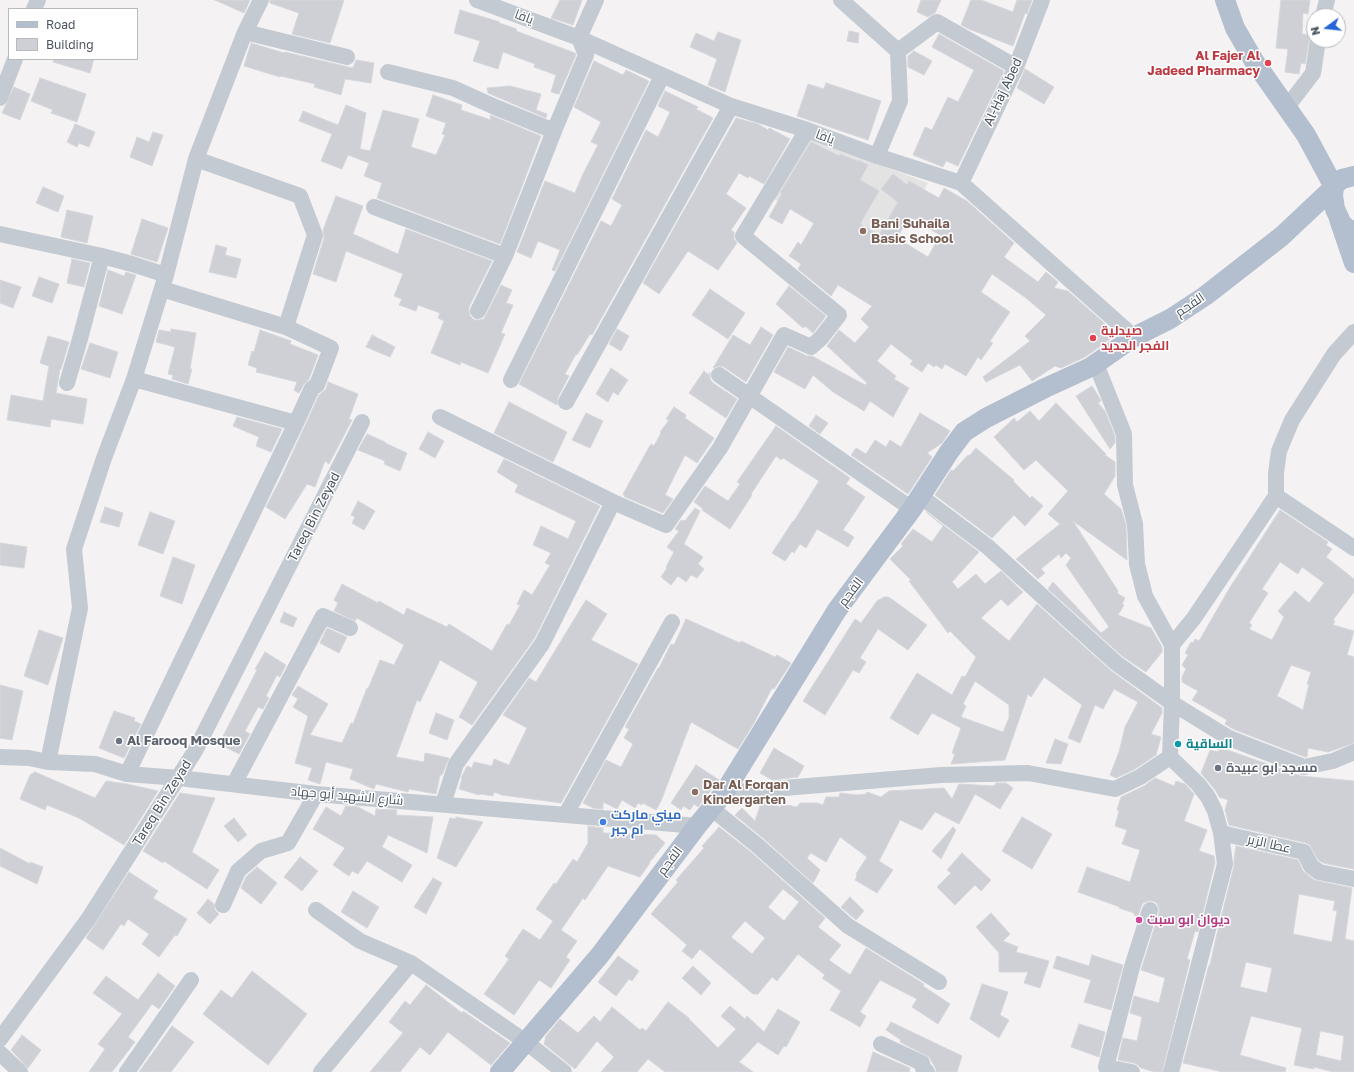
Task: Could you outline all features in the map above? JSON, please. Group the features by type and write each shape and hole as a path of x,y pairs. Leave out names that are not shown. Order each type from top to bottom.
{"main road":[{"path":"1225,0 1235,28 1250,55 1314,148 1334,187 1333,202 1343,221 1354,263"},
{"path":"1314,148 1340,165 1353,176"},
{"name":"الفجم","path":"500,1072 600,955 717,800 837,610 916,502 964,432 986,418 1096,364 1134,337 1170,319 1228,279 1282,236 1334,187 1339,180 1353,176"},
{"name":"الفجم","path":"1300,219 1322,211 1329,211 1343,221"}],"street":[{"path":"48,762 80,608 74,549 104,458 134,379 164,282 196,159 245,32 261,0"},
{"name":"يافا","path":"476,0 580,38 731,106 807,130 877,156 961,183 1134,337"},
{"path":"478,311 505,256 554,131 586,55 580,38 596,0"},
{"path":"841,0 898,51 900,101 877,156"},
{"name":"Al-Haj Abed","path":"961,183 1016,67 1042,0"},
{"path":"898,51 937,22 1016,67"},
{"path":"245,32 347,57"},
{"path":"1287,107 1314,73 1317,48"},
{"path":"0,98 15,60"},
{"path":"388,72 453,88 554,131"},
{"path":"511,380 662,76"},
{"path":"566,402 731,106"},
{"path":"440,417 613,502 666,525 720,448 784,335 810,347 821,338 839,315 743,236 807,130"},
{"path":"196,159 300,196 315,235 286,327"},
{"path":"374,207 505,256"},
{"path":"0,234 132,264 164,282 286,327 331,348 317,385 312,388 127,774"},
{"path":"67,383 102,256"},
{"path":"1172,645 1194,618 1276,496 1276,473 1279,451 1292,420 1334,354 1354,332"},
{"path":"1096,364 1124,434 1124,485 1136,524 1137,564 1145,596 1172,645 1170,757 1198,784 1208,797 1215,811 1221,833 1225,864 1172,1072"},
{"path":"719,375 749,396 988,548 1116,663 1172,703 1229,738 1304,766 1333,761 1354,752"},
{"path":"134,379 296,423"},
{"name":"Tareq Bin Zeyad","path":"0,1039 89,918 195,751 362,422"},
{"path":"1276,496 1354,548"},
{"path":"443,804 456,764 542,644 613,502"},
{"path":"234,784 323,616 350,628"},
{"path":"566,814 672,622"},
{"name":"شارع الشهيد أبو جهاد","path":"0,757 30,758 48,762 96,764 127,774 179,778 316,794 697,826"},
{"path":"717,800 941,775 1028,773 1115,789 1140,777 1170,757"},
{"path":"223,905 238,871 261,851 288,843 316,794"},
{"path":"717,800 758,846 848,926 939,982"},
{"name":"عطا الزير","path":"1221,833 1304,852 1311,866 1319,872 1354,879"},
{"path":"316,910 360,941 411,963 526,1042 564,1072"},
{"path":"1132,1072 1106,1066 1132,967 1150,910"},
{"path":"321,1072 411,963"},
{"path":"127,1072 190,980"},
{"path":"881,1044 922,1063 923,1068 927,1072"},
{"path":"0,1053 20,1072"}],"shaded area":[{"name":"Bani Suhaila Basic School","path":"803,136 928,183 881,266 769,196"}],"building":[{"path":"215,0 250,0 244,13"},
{"path":"270,0 344,0 330,43 292,34 299,13 270,3"},
{"path":"560,0 582,0 573,25 551,18"},
{"path":"921,0 941,0 935,13 928,17 917,12"},
{"path":"971,0 981,0 1013,12 1017,0 1032,0 1027,14 1025,13 1013,46 961,25"},
{"path":"1281,0 1310,0 1309,8 1306,8 1306,14 1303,13 1302,34 1306,34 1306,48 1308,48 1305,64 1301,63 1299,74 1285,72 1288,49 1276,48"},
{"path":"460,10 500,22 499,23 517,29 516,31 575,53 576,55 559,94 551,92 556,75 534,67 535,64 503,52 498,69 473,61 480,41 454,33"},
{"path":"849,31 859,33 858,43 847,41"},
{"path":"718,32 741,40 725,92 708,85 717,59 690,47 696,33 714,41"},
{"path":"939,34 1004,71 958,166 946,161 943,167 913,155 925,127 932,130 948,97 958,102 974,70 932,47"},
{"path":"251,43 284,53 353,68 356,60 374,63 371,83 345,79 341,95 314,87 315,84 280,77 244,66"},
{"path":"914,51 932,61 924,75 908,67 908,56"},
{"path":"54,60 94,60 90,73 53,62"},
{"path":"594,61 623,75 626,70 649,81 555,271 552,270 560,250 538,241 531,258 517,252 545,181 575,193 598,145 591,142 601,122 574,107"},
{"path":"1025,69 1054,87 1044,104 1017,88"},
{"path":"40,78 86,94 77,122 51,113 53,110 31,101"},
{"path":"826,83 881,101 868,140 797,116 808,84 824,89"},
{"path":"510,86 541,94 536,110 547,114 546,118 488,93 487,88"},
{"path":"14,87 30,94 20,120 2,113"},
{"path":"665,91 698,107 696,109 713,118 592,335 590,334 577,355 576,354 565,374 569,376 558,397 557,405 519,384 601,221 611,226 622,205 612,199 646,130 658,137 670,112 658,106"},
{"path":"433,95 462,105 461,110 491,120 490,115 541,136 500,244 377,198 382,183 364,176 369,163 348,155 342,169 321,161 332,134 299,121 303,111 338,125 346,105 366,113 360,149 370,151 383,110 419,119 411,147 436,155 445,135 442,134 446,123 426,116"},
{"path":"736,118 758,124 768,130 769,128 790,139 764,184 749,176 748,178 739,173 726,194 746,208 731,230 734,232 734,239 737,243 718,270 688,251 659,294 643,283"},
{"path":"75,124 95,132 89,147 79,143 77,147 67,142"},
{"path":"153,132 163,135 152,166 130,157 137,137 149,142"},
{"path":"811,142 839,156 840,154 868,165 860,180 879,191 860,224 879,235 898,202 881,189 893,174 907,185 909,181 939,198 944,188 967,201 1014,243 1004,257 1038,282 1046,272 1058,282 1054,288 1068,291 1103,322 1112,332 1113,337 1085,357 1061,368 1055,366 1032,381 1020,365 986,382 983,377 1030,341 1025,336 1046,315 1026,298 992,274 981,292 1010,312 990,341 993,343 981,360 978,357 966,376 945,364 942,369 936,365 934,367 928,363 922,372 910,364 913,361 891,344 877,361 896,376 894,379 909,388 893,417 870,401 864,411 833,392 813,375 805,389 774,372 788,347 807,356 812,356 865,385 867,383 827,346 839,330 855,343 869,327 861,319 872,306 838,285 831,296 798,269 801,264 789,256 798,242 801,245 814,223 790,209 782,224 769,217 782,194 780,193","holes":["909,217 940,235 928,257 897,238"]},
{"path":"43,187 64,196 58,212 36,203"},
{"path":"336,196 363,206 353,234 398,254 406,229 492,261 469,307 470,316 474,320 484,319 501,285 512,290 506,303 513,305 501,333 505,334 488,373 461,362 460,365 431,353 444,321 438,318 440,313 418,305 416,311 399,305 402,299 394,296 403,274 346,251 336,282 313,274 324,238 323,230"},
{"path":"67,210 93,216 87,243 61,237"},
{"path":"142,219 168,228 157,262 131,254"},
{"path":"216,245 227,248 225,255 241,259 236,278 209,272"},
{"path":"72,259 90,263 84,287 67,283"},
{"path":"108,270 124,276 126,272 136,275 122,314 99,306"},
{"path":"39,277 59,284 52,303 32,296"},
{"path":"0,280 21,287 13,308 0,303"},
{"path":"789,286 826,316 813,333 805,326 803,328 776,304"},
{"path":"710,289 745,313 728,339 692,315"},
{"path":"761,327 773,335 746,382 724,367 719,366 713,368 733,335 750,345"},
{"path":"171,329 196,333 190,369 192,369 188,384 172,379 173,375 168,374 175,347 156,342 159,330 171,332"},
{"path":"617,329 629,336 621,351 609,344"},
{"path":"260,330 291,341 290,344 318,355 309,379 299,393 294,390 297,382 256,372 257,368 248,365 252,351 254,352"},
{"path":"372,335 395,347 390,357 366,347"},
{"path":"48,336 69,342 60,369 56,393 87,399 83,424 51,419 50,427 7,420 11,395 43,401 49,366 40,363"},
{"path":"90,343 118,352 110,378 81,369"},
{"path":"611,368 628,380 618,395 613,392 608,402 596,394"},
{"path":"704,371 709,375 710,372 710,379 713,383 737,399 726,418 689,393"},
{"path":"328,382 358,394 349,419 352,420 329,464 325,461 315,487 307,484 285,519 266,507 282,476 319,395 326,389"},
{"path":"1092,386 1101,401 1098,403 1105,411 1115,436 1115,443 1110,449 1076,396"},
{"path":"509,402 567,432 553,462 494,433"},
{"path":"1056,403 1106,454 1105,455 1115,462 1115,476 1104,494 1121,509 1126,525 1127,560 1073,521 1118,591 1117,593 1125,598 1122,604 1124,605 1118,615 1151,628 1162,647 1162,652 1146,672 1122,656 1048,589 1053,582 1101,633 1109,627 1066,565 1071,558 1066,553 1061,558 1059,554 1041,569 1045,573 1038,579 1016,559 1060,524 1048,514 1068,491 1036,460 1024,470 994,437 1014,418 1017,422 1030,411 1039,421"},
{"path":"674,407 686,415 685,418 714,438 697,463 685,455 665,495 673,499 663,513 625,497 623,494 651,444 654,446 661,433 660,432 669,420 666,419"},
{"path":"586,413 603,421 590,448 572,440"},
{"path":"920,413 950,431 942,443 927,453 932,457 908,494 851,455 856,448 866,454 875,440 886,447 890,440 901,447"},
{"path":"816,415 828,423 820,434 809,426"},
{"path":"237,417 282,429 271,452 256,446 259,437 233,426"},
{"path":"776,426 850,478 846,484 865,497 843,530 854,537 848,547 817,529 806,548 800,544 794,553 792,551 785,561 772,553 819,481 783,458 781,460 776,456 730,529 702,510 703,509 694,502 705,486 728,501 740,484 737,482"},
{"path":"428,432 444,441 435,458 419,449"},
{"path":"367,434 407,453 400,471 384,464 385,461 358,450"},
{"path":"976,448 1014,480 1013,481 1030,498 1032,496 1043,506 1025,526 1014,515 992,538 935,495 951,470 953,471"},
{"path":"504,459 600,506 534,639 472,725 459,717 478,682 440,660 420,702 417,700 396,757 424,762 425,753 449,758 442,775 440,775 436,794 409,789 408,792 376,784 374,789 350,779 353,769 326,762 320,784 308,780 312,768 295,763 308,716 293,707 298,699 292,695 298,686 328,704 310,735 342,743 351,723 353,724 380,660 394,665 404,645 357,618 355,621 334,611 338,603 334,600 342,584 378,603 379,601 404,615 407,608 447,627 449,624 492,651 507,624 509,625 520,605 517,604 524,590 532,595 550,565 545,563 551,553 533,545 541,526 568,539 576,521 515,492 518,485 497,472"},
{"path":"358,501 375,511 364,530 352,523 355,517 351,515"},
{"path":"105,507 123,513 119,527 100,522"},
{"path":"695,508 700,511 684,544 703,557 698,564 704,569 697,578 691,575 686,582 678,576 671,585 661,577 674,552 667,547 679,531 675,529 681,520 685,521"},
{"path":"1280,510 1328,542 1326,545 1332,549 1326,557 1354,579 1354,592 1333,620 1335,621 1333,625 1354,631 1347,655 1354,657 1354,743 1328,752 1308,748 1307,757 1305,757 1233,729 1225,724 1227,720 1192,700 1198,691 1182,682 1182,677 1186,669 1182,665 1188,655 1185,653 1191,642 1193,643 1195,639 1199,641 1229,589","holes":["1280,562 1298,574 1302,567 1324,583 1309,603 1295,591 1278,611 1284,617 1272,640 1249,629 1252,625 1249,623 1268,593 1262,589","1291,665 1311,672 1307,684 1309,684 1303,710 1277,696"]},
{"path":"150,512 175,521 163,554 138,545"},
{"path":"926,512 979,552 952,582 958,589 976,574 985,584 1001,571 1023,592 1008,606 1001,599 981,618 1009,641 1037,604 1110,670 1162,708 1162,713 1151,734 1161,737 1156,755 1135,769 1116,778 1110,775 1119,752 1125,727 1138,702 1114,689 1103,709 1095,705 1080,743 1068,738 1082,705 1044,677 1031,697 1028,694 1005,760 951,764 955,754 952,753 961,728 932,713 918,735 890,718 917,673 952,695 962,676 965,677 976,657 950,631 948,633 909,581 911,580 890,559 903,546 901,544 913,529 932,542 943,526","holes":["975,681 1009,705 1009,718 1003,732 961,717 966,706 963,704"]},
{"path":"0,543 27,547 24,568 0,565"},
{"path":"173,557 195,565 182,604 160,596"},
{"path":"884,597 888,597 893,600 927,625 908,650 878,629 860,658 866,662 859,673 853,670 825,715 803,701 855,619 861,623 877,601"},
{"path":"586,600 607,614 591,640 638,664 561,803 502,795 494,792 493,796 479,795 459,789 461,778 467,766 472,768 474,762 492,766 494,759 509,765 527,728 503,715 529,678 536,682"},
{"path":"284,612 297,618 293,627 280,622"},
{"path":"686,619 740,643 741,641 775,657 777,655 791,663 774,689 772,688 754,723 738,749 691,722 661,801 656,810 643,803 642,805 638,803 635,808 622,800 617,809 603,802 603,809 593,808 583,803 606,760 621,767 633,744 624,738 629,729 625,727 671,644 674,645"},
{"path":"327,628 347,637 339,653 320,643"},
{"path":"39,630 63,638 48,685 24,676"},
{"path":"265,652 286,665 280,677 277,675 266,696 269,698 263,709 258,707 245,731 250,734 239,754 219,744 257,670 255,669"},
{"path":"0,685 23,691 12,740 0,738"},
{"name":"Al Farooq Mosque","path":"114,711 135,718 134,721 141,724 124,758 99,748"},
{"path":"436,713 454,720 447,740 429,733"},
{"path":"1055,739 1068,744 1061,764 1046,763"},
{"path":"1219,747 1301,776 1354,781 1354,869 1323,863 1318,860 1310,845 1306,843 1229,825 1225,810 1228,800 1219,797 1201,773 1210,750 1218,752"},
{"path":"774,748 804,766 798,777 772,780 760,773"},
{"name":"Dar Al Forqan Kindergarten","path":"696,765 719,780 698,807 694,804 690,810 683,806 681,810 671,803"},
{"path":"35,772 95,798 106,781 158,791 124,845 79,818 47,805 45,810 20,799 30,775"},
{"path":"1155,778 1174,786 1176,781 1185,784 1194,794 1184,821 1207,830 1199,851 1214,856 1215,863 1198,932 1195,931 1187,959 1190,960 1162,1072 1155,1072 1141,1068 1134,1063 1118,1060 1123,1038 1137,1041 1142,1017 1130,1013 1134,996 1159,1003 1165,978 1141,970 1159,913 1157,903 1148,901 1143,903 1138,916 1134,915 1134,913 1119,908 1120,907 1078,892 1087,867 1130,882 1140,850 1122,844 1127,830 1115,826 1119,811 1117,810 1121,797 1144,786"},
{"path":"996,783 1006,783 1013,788 1000,809 975,794 959,824 935,812 922,830 900,820 879,861 893,870 877,893 855,880 857,876 856,874 867,857 840,837 826,862 811,853 807,858 820,870 813,883 735,815 742,808 755,821 762,800 780,807 782,804 797,807 800,803 818,803 823,805 826,797 839,797 840,793 857,795 866,794 867,792 881,797 889,791 944,788 952,799 959,784 994,786"},
{"path":"180,793 215,798 192,852 219,870 207,889 164,861 163,863 143,851"},
{"path":"346,806 358,807 375,816 376,809 397,810 396,815 433,817 427,853 388,835 382,847 412,865 402,882 367,861 358,874 352,871 349,876 333,865 345,848 313,829 326,807 341,816"},
{"path":"456,817 483,822 456,867 437,858 450,818 456,819"},
{"path":"1022,817 1052,834 1032,869 1002,851"},
{"path":"234,818 247,835 238,842 224,826"},
{"path":"588,826 603,828 603,833 656,835 665,843 640,877 608,866 585,900 583,898 561,930 577,941 566,957 570,960 551,988 539,980 514,1015 484,994 509,959 505,956 523,929 540,940 553,921 536,909 554,883 556,884 573,859 577,862 588,843"},
{"path":"719,827 752,853 825,918 818,927 841,945 829,960 850,975 866,948 924,984 923,986 950,1004 938,1024 912,1007 917,999 880,980 860,1012 866,1016 860,1027 830,1010 841,991 822,978 825,975 798,954 777,981 772,977 758,994 753,994 700,949 692,959 682,951 687,945 651,914 678,882 676,880 704,848 702,846","holes":["783,889 799,902 784,921 768,907","745,921 765,938 752,954 731,937"]},
{"path":"953,827 956,830 941,859 932,851"},
{"path":"1236,846 1298,860 1303,871 1314,880 1352,888 1345,939 1354,941 1354,1072 1333,1072 1314,1067 1314,1069 1294,1065 1302,1028 1251,1016 1240,1055 1286,1068 1285,1072 1223,1072 1183,1063 1210,965 1234,866","holes":["1299,894 1335,901 1333,910 1337,911 1332,942 1293,934","1246,962 1272,968 1267,993 1240,987","1320,1032 1344,1036 1341,1061 1316,1055"]},
{"path":"0,848 30,864 30,862 43,867 37,884 0,866"},
{"path":"962,853 991,880 981,891 975,885 955,905 937,887 951,873 947,870"},
{"path":"300,857 318,871 302,891 284,877"},
{"path":"257,867 277,883 261,904 241,888 246,877"},
{"path":"129,872 158,891 153,898 187,919 177,936 175,935 159,957 142,944 149,934 128,919 124,926 121,924 103,950 86,938"},
{"path":"433,878 442,883 426,914 414,907"},
{"path":"353,891 379,907 367,928 341,912"},
{"path":"850,897 864,911 856,920 841,907"},
{"path":"208,899 214,904 215,910 219,914 210,924 197,913"},
{"path":"991,913 1010,934 1003,941 1018,947 1016,952 1049,961 1040,988 1024,983 1028,972 999,972 999,953 976,927"},
{"path":"1092,955 1123,965 1111,1010 1084,1002 1091,980 1053,968 1057,956 1089,966"},
{"path":"618,956 639,971 632,981 629,979 616,996 598,982"},
{"path":"693,966 711,983 701,995 682,978"},
{"path":"252,971 307,1014 268,1065 203,1014 221,990 232,998"},
{"path":"158,973 175,986 159,1009 152,1004 128,1037 135,1042 112,1072 89,1072 105,1049 98,1044 122,1014 93,993 106,976 138,1000"},
{"path":"982,984 1008,992 1000,1015 1009,1020 999,1038 970,1019"},
{"path":"426,985 462,1013 463,1011 510,1043 491,1065 448,1032 430,1055 420,1047 400,1072 370,1072 403,1033 389,1022 405,1001 410,1005"},
{"path":"668,1002 689,1018 718,1048 736,1029 721,1016 730,1006 745,1019 747,1016 764,1032 778,1009 800,1022 786,1047 784,1046 778,1055 758,1042 739,1062 753,1072 665,1072 648,1059 637,1072 601,1072 614,1057 597,1041 575,1069 544,1044 546,1036 560,1019 578,1033 594,1016 600,1022 612,1007 640,1030 642,1028 646,1031"},
{"path":"891,1022 962,1056 957,1072 936,1072 936,1069 929,1057 900,1042 901,1040 886,1030"},
{"path":"1079,1024 1105,1032 1099,1057 1071,1047"},
{"path":"172,1026 194,1042 171,1072 139,1072"},
{"path":"22,1035 41,1050 28,1068 11,1050"},
{"path":"873,1052 910,1068 909,1072 867,1072"}],"place":[{"name":"Al Fajer Al Jadeed Pharmacy","path":"1268,63"},
{"name":"Bani Suhaila Basic School","path":"863,231"},
{"name":"صيدلية الفجر الجديد","path":"1093,338"},
{"name":"Al Farooq Mosque","path":"119,741"},
{"name":"الساقية","path":"1178,744"},
{"name":"مسجد ابو عبيدة","path":"1218,768"},
{"name":"Dar Al Forqan Kindergarten","path":"695,792"},
{"name":"ميني ماركت ام جبر","path":"603,822"},
{"name":"ديوان ابو سبت","path":"1139,920"}]}
